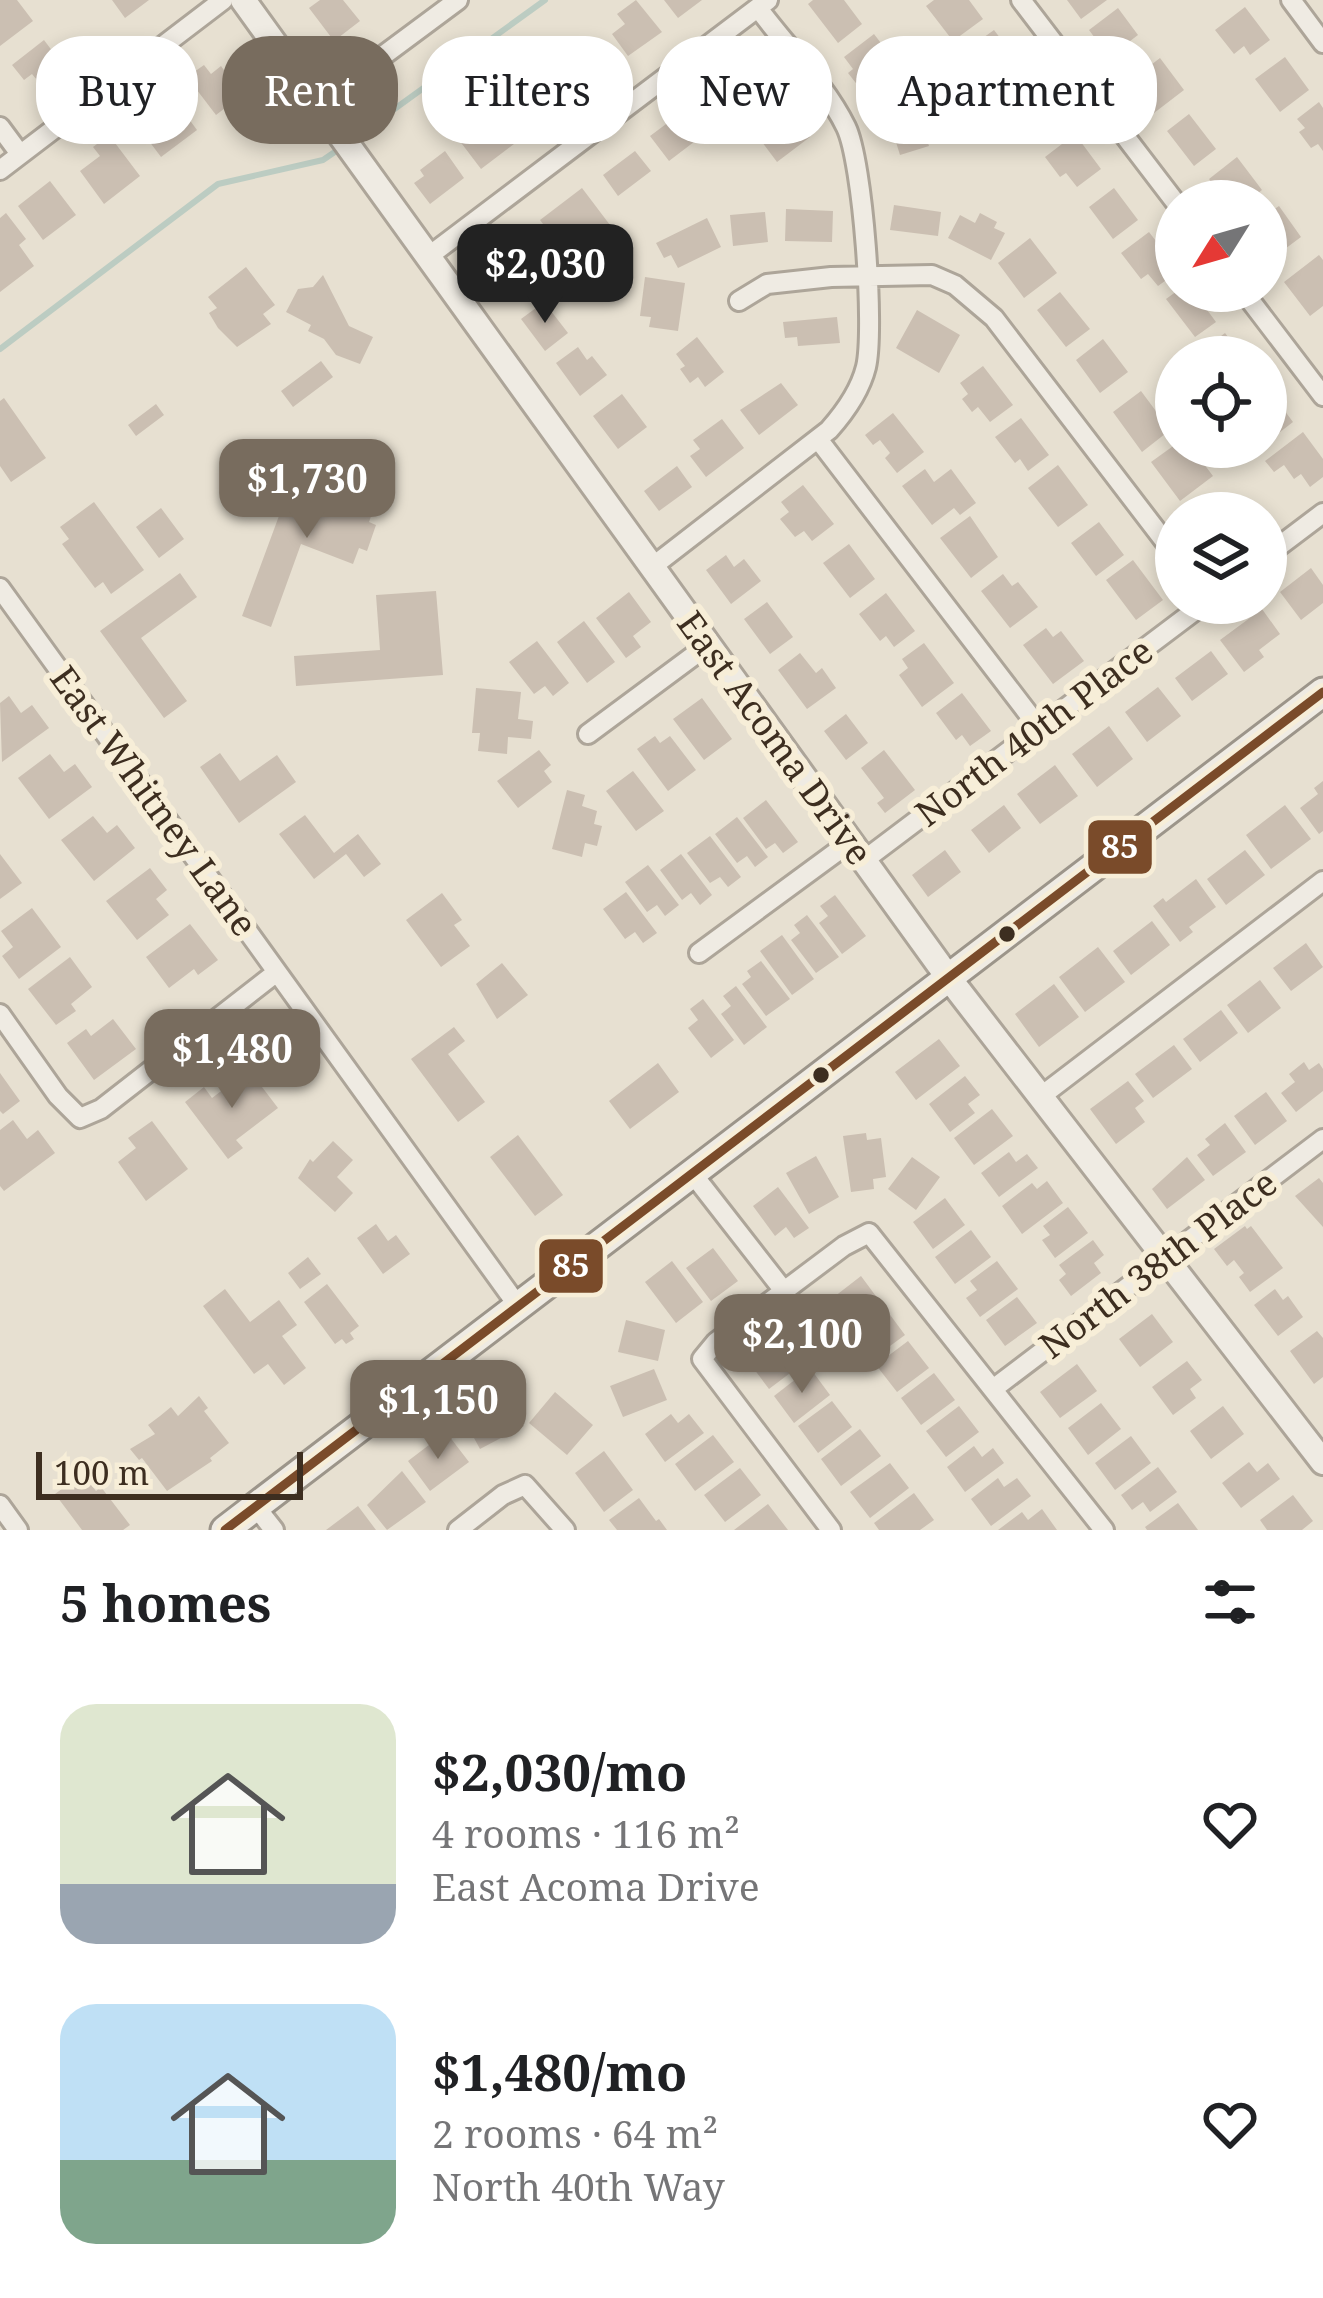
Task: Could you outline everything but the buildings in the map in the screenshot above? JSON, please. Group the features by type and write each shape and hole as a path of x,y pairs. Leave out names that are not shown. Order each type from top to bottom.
{"main road":[{"path":"225,1530 1323,692"}],"street":[{"path":"0,170 224,0"},
{"name":"East Acoma Drive","path":"244,0 270,36"},
{"path":"398,50 458,0"},
{"path":"1021,0 1158,180"},
{"path":"1291,0 1323,43"},
{"path":"429,256 763,4 848,131 858,175 868,276 865,372 845,412 818,439 652,567"},
{"path":"0,127 20,154"},
{"name":"East Acoma Drive","path":"348,144 948,977 1323,1462"},
{"path":"740,301 767,284 932,275 975,298 1155,529"},
{"path":"1259,312 1323,396"},
{"path":"818,439 1040,729"},
{"path":"1287,540 1323,513"},
{"name":"East Whitney Lane","path":"0,588 518,1306"},
{"name":"North 40th Place","path":"699,953 1040,729 1178,624"},
{"path":"588,734 708,645"},
{"path":"1040,1097 1323,881"},
{"path":"0,1014 58,1096 80,1118 101,1109 277,972"},
{"name":"North 38th Place","path":"994,1389 1323,1139"},
{"path":"692,1173 784,1292"},
{"path":"831,1530 702,1359 716,1342 844,1246 869,1233 1104,1530"},
{"path":"458,1530 503,1495 525,1485 565,1530"},
{"path":"0,1505 18,1530"},
{"path":"256,1507 274,1530"}],"waterway":[{"path":"398,106 545,0"},
{"path":"0,349 218,184 323,160 342,147"}],"transit line":[{"name":"85","path":"225,1530 1323,692"}]}
